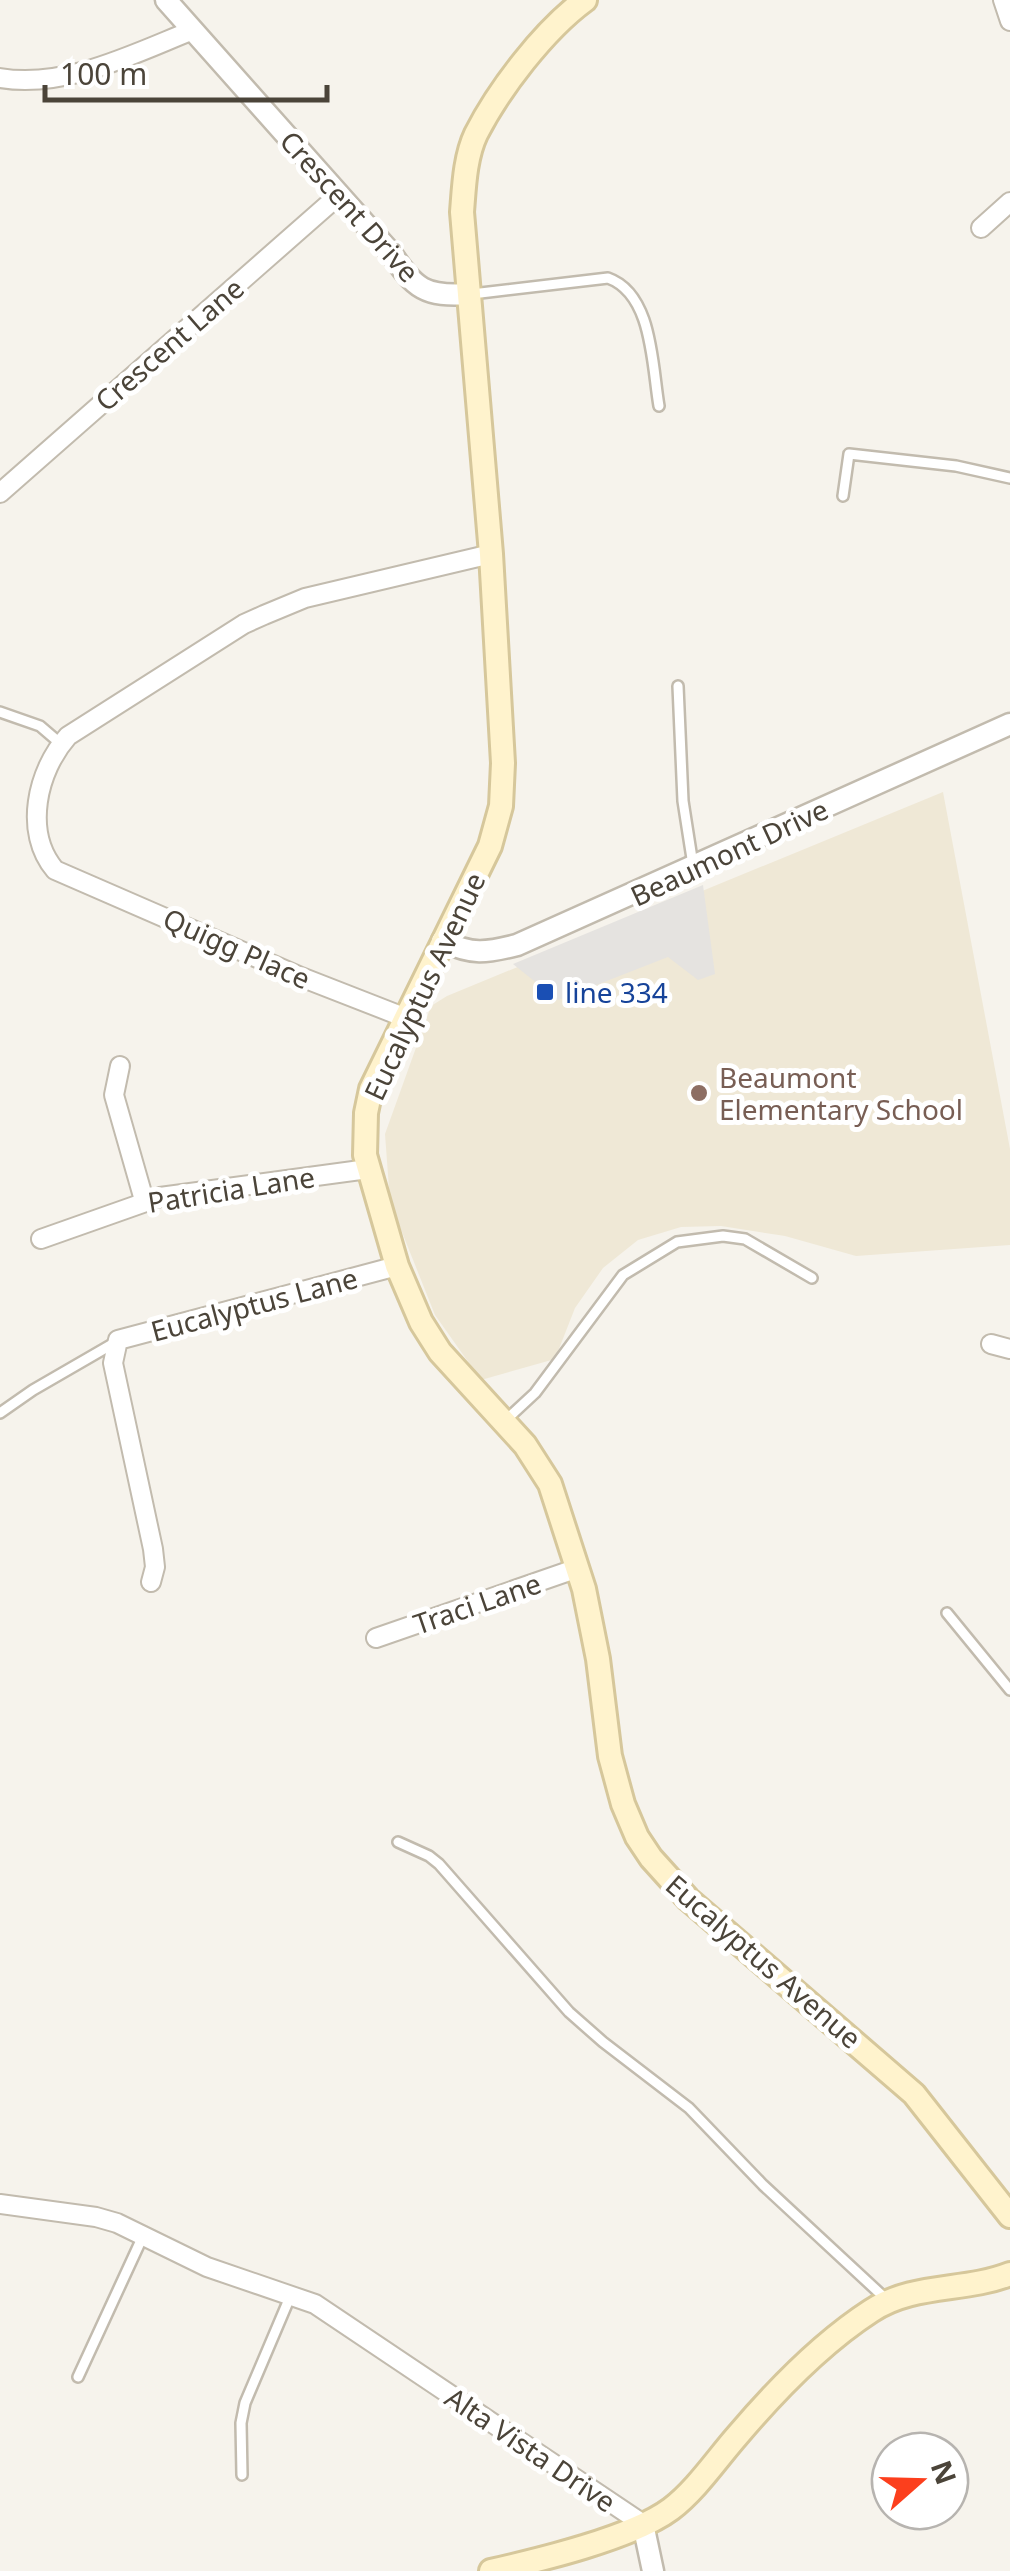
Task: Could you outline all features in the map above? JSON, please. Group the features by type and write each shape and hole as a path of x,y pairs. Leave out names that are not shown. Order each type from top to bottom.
{"main road":[{"name":"Eucalyptus Avenue","path":"586,0 568,13 517,72 474,137 464,181 462,212 491,554 503,763 500,806 490,846 371,1089 364,1137 368,1169 420,1322 440,1352 526,1444 550,1484 578,1568 598,1660 616,1781 637,1837 688,1899 914,2094 1010,2216"},
{"name":"Alta Vista Drive","path":"643,2524 672,2508 786,2381 872,2310 913,2292 1010,2274"},
{"path":"491,2571 555,2556 643,2524"}],"street":[{"name":"Crescent Drive","path":"166,0 391,252 410,282 442,296 470,294"},
{"path":"1003,0 1010,22"},
{"path":"0,78 27,82 52,79 122,58 193,30"},
{"name":"Crescent Lane","path":"0,493 339,194"},
{"path":"981,228 1010,202"},
{"path":"61,744 244,624 305,598 491,554"},
{"name":"Beaumont Drive","path":"442,941 483,954 518,946 1010,724"},
{"name":"Quigg Place","path":"61,744 42,782 37,807 45,858 54,870 406,1018"},
{"path":"120,1066 114,1095 144,1200"},
{"name":"Patricia Lane","path":"40,1239 144,1200 368,1169"},
{"name":"Eucalyptus Lane","path":"151,1582 156,1567 153,1548 114,1363 118,1340 398,1266"},
{"name":"Traci Lane","path":"376,1638 578,1568"},
{"name":"Alta Vista Drive","path":"0,2204 96,2217 234,2278 315,2304 643,2524"},
{"path":"643,2524 653,2571"}],"lane":[{"path":"470,294 608,278 621,282 638,305 659,406"},
{"path":"844,496 849,454 956,466 1010,478"},
{"path":"678,686 683,801 694,868"},
{"path":"0,712 40,726 61,744"},
{"path":"504,1422 536,1392 623,1275 677,1242 745,1238 812,1278"},
{"path":"0,1413 118,1340"},
{"path":"947,1613 1010,1690"},
{"path":"398,1842 440,1864 569,2012 689,2108 763,2186 888,2302"},
{"path":"78,2377 143,2236"},
{"path":"242,2475 241,2423 246,2403 291,2294"}],"shaded area":[{"name":"Beaumont Elementary School","path":"943,792 1010,1149 1010,1245 856,1256 785,1236 721,1226 681,1227 638,1240 603,1268 575,1308 555,1359 481,1380 435,1315 390,1202 385,1134 431,1006 447,996"},
{"path":"703,885 715,974 698,980 668,957 558,1000 513,964"}],"place":[{"name":"line 334","path":"545,992"},
{"name":"Beaumont Elementary School","path":"699,1093"}]}
